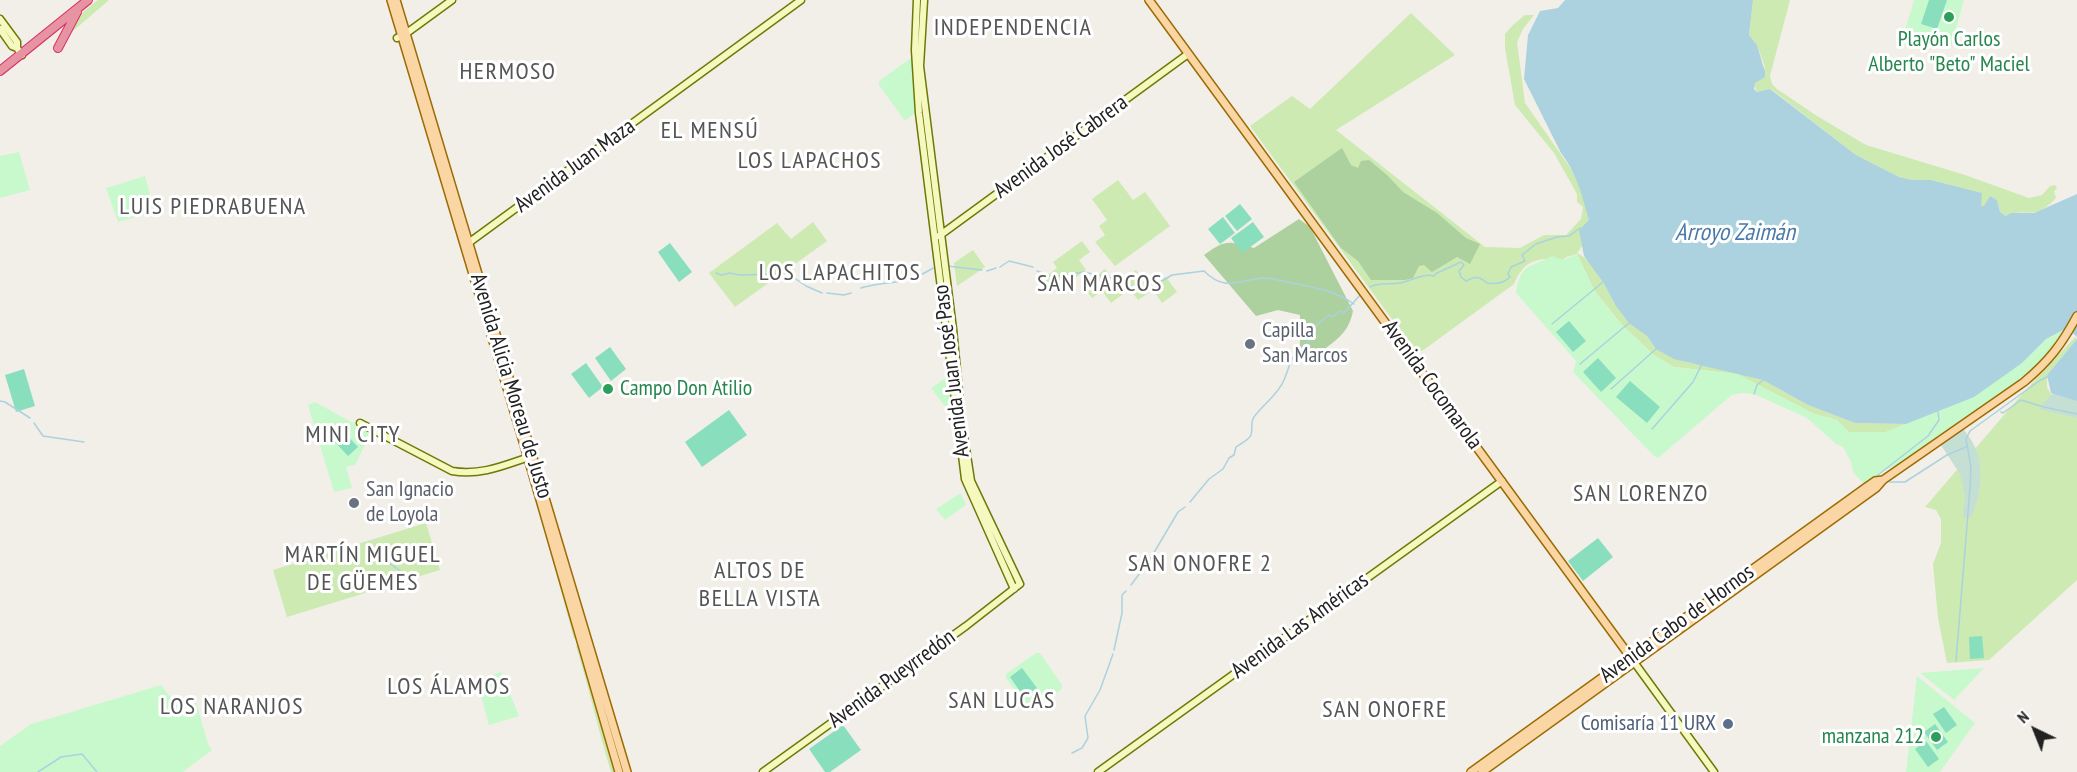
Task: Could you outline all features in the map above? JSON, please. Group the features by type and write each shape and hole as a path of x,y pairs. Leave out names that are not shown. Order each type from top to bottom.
{"highway":[{"path":"0,71 20,51 88,0"},
{"path":"58,48 79,8"}],"main road":[{"name":"Avenida Alicia Moreau de Justo","path":"391,0 627,772"},
{"name":"Avenida Alicia Moreau de Justo","path":"396,0 401,36"},
{"path":"401,36 452,0"},
{"name":"Avenida Juan Maza","path":"466,244 801,0"},
{"name":"Avenida Juan José Paso","path":"917,0 915,50 919,113 953,328 962,423 971,482 1020,584"},
{"name":"Avenida Juan José Paso","path":"924,0 920,66 957,426 966,485 1014,589"},
{"name":"Avenida Cocomarola","path":"1149,0 1714,772"},
{"path":"0,19 17,42 20,51"},
{"path":"0,29 12,46 20,51"},
{"name":"Avenida José Cabrera","path":"937,237 1188,54"},
{"name":"Avenida Cabo de Hornos","path":"1472,772 1633,660 2043,366 2067,334 2077,316"},
{"path":"360,423 452,471 482,472 530,457"},
{"name":"Avenida Alicia Moreau de Justo","path":"530,457 619,772"},
{"name":"Avenida Las Américas","path":"1098,772 1502,482"},
{"name":"Avenida Pueyrredón","path":"763,772 950,638 1020,584"},
{"name":"Avenida Cabo de Hornos","path":"1482,772 1633,660"}],"green space":[{"path":"98,0 109,0 69,34 83,12"},
{"path":"1753,0 1790,0 1770,76 1772,84 1777,89 1817,116 1866,145 1965,175 2029,198 2042,195 2050,186 2055,185 2056,198 2039,211 2014,213 2007,216 2000,212 1997,200 1990,196 1984,207 1980,205 1981,193 1931,180 1899,177 1856,155 1771,89 1757,92 1754,85 1765,67 1757,45 1749,35"},
{"path":"1914,0 1964,0 1951,47 1904,34"},
{"path":"1929,0 1947,0 1937,29 1921,24"},
{"path":"1411,13 1455,55 1336,130 1485,247 1520,248 1544,235 1566,235 1581,219 1583,207 1577,202 1577,194 1554,153 1515,105 1505,48 1505,34 1525,15 1534,15 1523,29 1517,42 1525,103 1590,196 1589,237 1577,253 1595,269 1623,314 1646,335 1656,348 1679,360 1763,380 1808,405 1855,423 1906,424 1886,432 1848,432 1837,420 1814,414 1737,374 1674,367 1655,356 1621,324 1594,290 1577,254 1563,260 1546,259 1532,262 1522,270 1514,284 1422,351 1414,349 1250,126 1292,96 1310,109"},
{"path":"911,58 917,111 905,121 879,85 879,81"},
{"path":"1342,148 1351,165 1358,168 1361,161 1369,160 1403,192 1437,213 1466,238 1480,244 1470,264 1457,257 1432,272 1424,265 1419,266 1413,278 1371,280 1358,261 1341,248 1294,182"},
{"path":"19,152 30,190 0,198 0,156"},
{"path":"145,176 154,209 151,213 118,222 106,188"},
{"path":"1118,180 1133,200 1145,192 1170,226 1115,266 1095,242 1105,235 1099,226 1107,220 1092,199"},
{"path":"1240,204 1252,219 1237,231 1225,216"},
{"path":"1223,217 1235,233 1220,244 1208,229"},
{"path":"1299,219 1310,227 1353,311 1351,320 1342,334 1309,360 1300,352 1300,315 1278,310 1256,316 1204,255 1217,246 1228,243 1254,248"},
{"path":"813,222 827,241 735,307 709,273 777,223 791,239"},
{"path":"1253,222 1264,237 1242,253 1231,238"},
{"path":"1082,241 1090,252 1079,260 1086,270 1067,284 1064,279 1047,291 1040,281 1057,268 1053,262"},
{"path":"670,243 692,272 679,282 658,252"},
{"path":"973,250 985,267 957,286 954,263"},
{"path":"1577,254 1594,290 1621,324 1655,356 1674,367 1737,374 1814,414 1837,420 1849,432 1886,432 1933,412 2022,363 2046,339 2067,328 2051,352 2028,374 1899,464 1879,473 1865,485 1853,472 1851,462 1843,447 1836,444 1807,418 1754,394 1732,395 1658,458 1573,372 1576,361 1516,293 1520,276 1527,268 1552,256 1563,260"},
{"path":"1105,269 1123,294 1111,303 1102,291 1092,298 1083,286"},
{"path":"1136,270 1144,282 1154,275 1159,281 1166,277 1177,292 1162,303 1153,290 1138,300 1123,280"},
{"path":"1569,321 1586,341 1573,352 1556,332"},
{"path":"2075,337 2077,339 2047,375 2047,387 2056,403 2077,406 2077,580 1989,660 1947,663 1938,618 1933,564 1941,543 1941,519 1936,510 1925,507 2023,393"},
{"path":"610,347 626,369 611,381 595,358"},
{"path":"1598,358 1616,378 1601,392 1583,372"},
{"path":"586,363 603,387 589,398 571,374"},
{"path":"2077,365 2077,418 2039,409"},
{"path":"24,369 35,406 16,412 5,375"},
{"path":"950,375 955,420 931,388"},
{"path":"1630,381 1660,407 1647,423 1616,397"},
{"path":"315,402 371,433 355,465 346,467 352,488 334,492 308,405"},
{"path":"729,410 747,435 702,467 685,442"},
{"path":"1954,413 1974,445 1980,462 1979,491 1971,517 1963,517 1965,496 1960,474 1931,430"},
{"path":"343,431 358,447 348,456 333,440"},
{"path":"959,494 966,505 945,520 936,509"},
{"path":"426,523 440,570 287,617 273,570"},
{"path":"1598,538 1613,557 1583,581 1568,561"},
{"path":"548,544 577,638 574,639"},
{"path":"1982,636 1984,658 1970,659 1969,637"},
{"path":"580,645 616,772 611,772 606,756 576,646"},
{"path":"1036,653 1040,653 1062,685 1061,690 1032,709 1028,708 1006,678 1006,674"},
{"path":"1022,668 1037,688 1024,697 1010,677"},
{"path":"1984,668 1954,700 1920,673"},
{"path":"501,672 519,716 489,725 477,680"},
{"path":"1917,676 1975,723 1940,772 1906,772"},
{"path":"161,685 179,708 196,702 208,744 212,750 183,772 0,772 0,746 31,724"},
{"path":"1944,707 1957,725 1946,733 1933,714"},
{"name":"manzana 212","path":"1935,724 1948,742 1937,750 1924,732"},
{"path":"843,725 861,750 830,772 825,772 809,749"},
{"path":"1926,741 1939,759 1928,767 1915,749"}],"water":[{"name":"Arroyo Zaimán","path":"1565,0 1753,0 1749,35 1757,45 1765,72 1765,77 1755,83 1754,89 1757,92 1770,89 1856,155 1899,177 1931,180 1982,193 1981,206 1984,206 1990,196 1997,200 2000,212 2006,216 2011,213 2034,213 2077,194 2077,337 2067,328 2046,339 2022,363 1974,397 1906,424 1855,423 1808,405 1763,380 1674,359 1656,349 1647,336 1629,323 1584,256 1579,230 1589,220 1581,194 1575,177 1524,79 1528,35 1540,11 1558,8"},
{"path":"2077,339 2077,401 2051,393 2047,375"}],"waterway":[{"path":"1370,287 1434,276 1461,262 1464,265 1459,271 1461,277 1466,281 1477,278 1487,283 1502,282 1510,277 1508,274 1511,267 1525,261 1522,255 1536,244 1557,237 1569,236 1580,228"},
{"path":"1000,267 1009,261 1033,267"},
{"path":"947,266 982,270"},
{"path":"861,288 914,278 933,268"},
{"path":"987,271 996,268"},
{"path":"1037,271 1053,277 1083,272 1112,278 1143,290 1152,282 1162,281 1172,275 1204,271 1219,282 1274,279 1330,292 1354,304"},
{"path":"716,273 721,275 730,273 739,275 785,274"},
{"path":"790,275 822,293"},
{"path":"1552,324 1603,282"},
{"path":"827,293 844,295 851,293"},
{"path":"1190,502 1209,479 1223,469 1229,458 1234,455 1236,447 1250,437 1254,417 1281,385 1295,354 1311,339 1312,329 1329,315 1332,317 1341,311 1344,313 1361,294"},
{"path":"1580,364 1629,323"},
{"path":"1611,389 1656,349"},
{"path":"1652,429 1693,382 1702,364"},
{"path":"1956,661 1971,467 1966,439 1970,431 2049,376"},
{"path":"1754,394 1757,385 1763,380"},
{"path":"2001,412 2003,413 2021,400 2077,414"},
{"path":"0,401 30,418"},
{"path":"1874,478 1928,436 1939,420 1938,412"},
{"path":"34,423 43,436 84,442"},
{"path":"1890,482 1905,482 1947,455 1966,447"},
{"path":"1131,585 1149,561 1178,512 1185,507"},
{"path":"368,548 406,575"},
{"path":"1114,650 1122,613 1122,595 1126,591"},
{"path":"1072,753 1082,748 1088,738 1085,716 1100,690 1113,654"},
{"path":"38,772 61,757 82,754 97,772"}],"place":[{"name":"Playón Carlos Alberto \"Beto\" Maciel","path":"1949,17"},
{"name":"Capilla San Marcos","path":"1250,344"},
{"name":"Campo Don Atilio","path":"608,389"},
{"name":"San Ignacio de Loyola","path":"354,503"},
{"name":"Comisaría 11 URX","path":"1728,724"},
{"name":"manzana 212","path":"1936,737"}],"district":[{"name":"INDEPENDENCIA","path":"1013,28"},
{"name":"HERMOSO","path":"508,72"},
{"name":"EL MENSÚ","path":"710,131"},
{"name":"LOS LAPACHOS","path":"810,161"},
{"name":"LUIS PIEDRABUENA","path":"213,207"},
{"name":"LOS LAPACHITOS","path":"840,273"},
{"name":"SAN MARCOS","path":"1100,284"},
{"name":"MINI CITY","path":"353,435"},
{"name":"SAN LORENZO","path":"1641,494"},
{"name":"SAN ONOFRE 2","path":"1200,564"},
{"name":"MARTÍN MIGUEL DE GÜEMES","path":"363,569"},
{"name":"ALTOS DE BELLA VISTA","path":"760,585"},
{"name":"LOS ÁLAMOS","path":"449,687"},
{"name":"SAN LUCAS","path":"1002,701"},
{"name":"LOS NARANJOS","path":"232,707"},
{"name":"SAN ONOFRE","path":"1385,710"}]}
